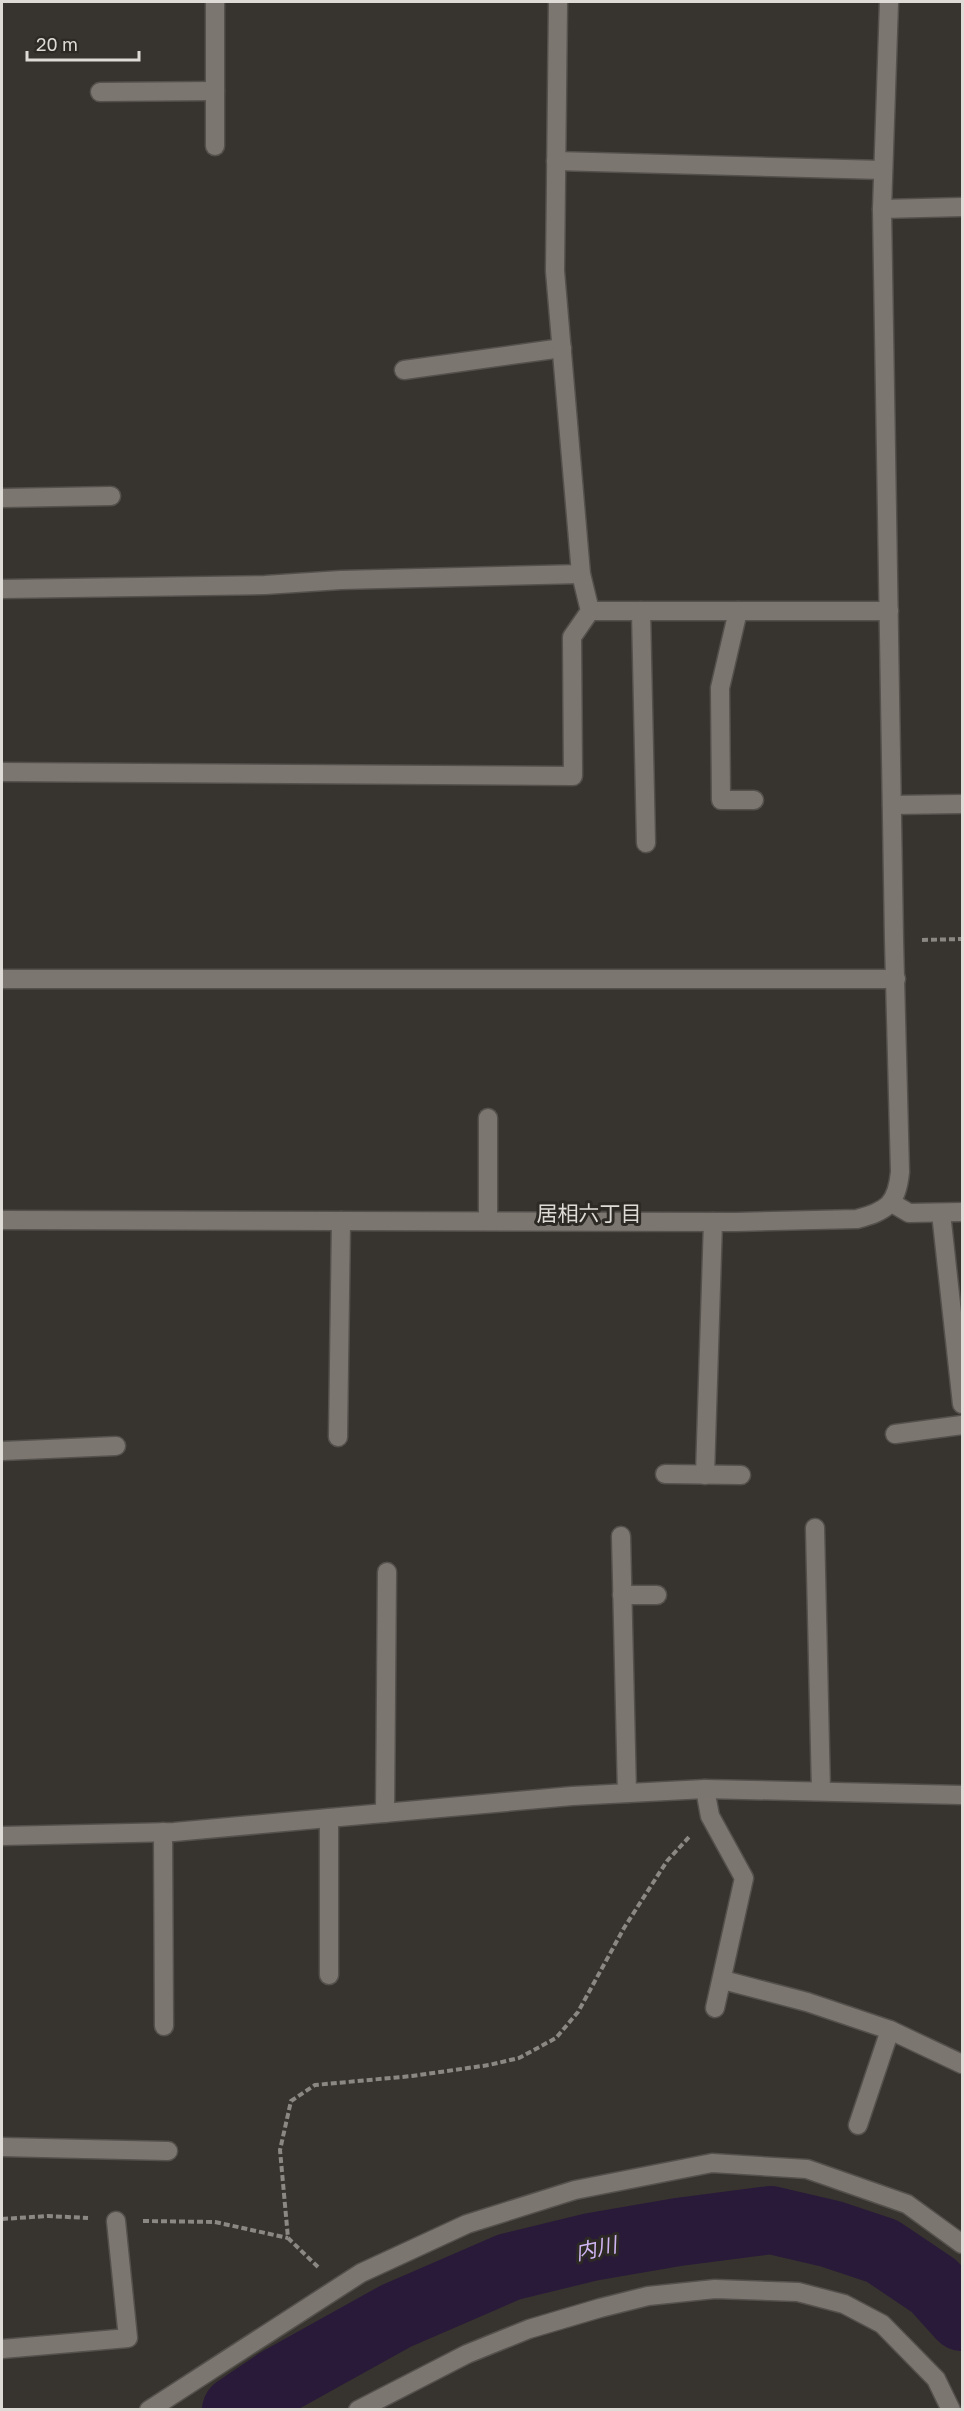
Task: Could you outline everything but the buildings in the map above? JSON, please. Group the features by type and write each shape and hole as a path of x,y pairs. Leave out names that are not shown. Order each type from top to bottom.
{"street":[{"path":"215,2 215,146"},
{"path":"2,772 573,776 572,637 590,611 582,574 555,271 558,2"},
{"path":"2,1220 713,1222 857,1219 876,1214 892,1203 898,1189 900,1173 882,209 889,2"},
{"path":"100,92 215,91"},
{"path":"556,161 882,170"},
{"path":"882,209 963,207"},
{"path":"404,370 562,348"},
{"path":"2,498 111,496"},
{"path":"2,588 266,585 341,580 582,574"},
{"path":"590,611 889,611"},
{"path":"641,611 646,843"},
{"path":"738,611 720,688 721,800 754,800"},
{"path":"892,805 963,804"},
{"path":"2,979 896,979"},
{"path":"488,1118 488,1221"},
{"path":"892,1203 909,1213 963,1212"},
{"path":"941,1213 963,1404"},
{"path":"338,1437 341,1221"},
{"path":"705,1475 713,1222"},
{"path":"895,1434 963,1425"},
{"path":"2,1450 116,1446"},
{"path":"664,1474 741,1475"},
{"path":"815,1528 821,1791"},
{"path":"621,1536 627,1792"},
{"path":"385,1813 387,1572"},
{"path":"622,1595 657,1595"},
{"path":"705,1789 710,1816 744,1878 715,2008"},
{"path":"2,1836 163,1832 627,1792 705,1789 963,1795"},
{"path":"329,1818 329,1975"},
{"path":"163,1832 164,2026"},
{"path":"723,1980 807,2002 890,2030 963,2064"},
{"path":"858,2125 890,2030"},
{"path":"2,2147 168,2151"},
{"path":"149,2409 361,2273 467,2224 575,2190 712,2163 807,2169 907,2204 963,2244"},
{"path":"2,2349 128,2338 116,2221"},
{"path":"358,2409 467,2354 529,2329 600,2307 648,2296 715,2289 798,2292 844,2304 882,2324 936,2379 951,2409"}],"path":[{"path":"894,940 963,939"},
{"path":"340,2287 288,2238 280,2150 291,2101 315,2085 412,2076 489,2065 519,2058 556,2038 578,2012 624,1928 667,1861 690,1836 714,1823"}],"waterway":[{"name":"内川","path":"236,2410 279,2381 396,2316 509,2267 591,2247 678,2232 771,2220 831,2234 882,2251 934,2286 962,2317"}],"district":[{"name":"居相六丁目","path":"589,1214"}]}
